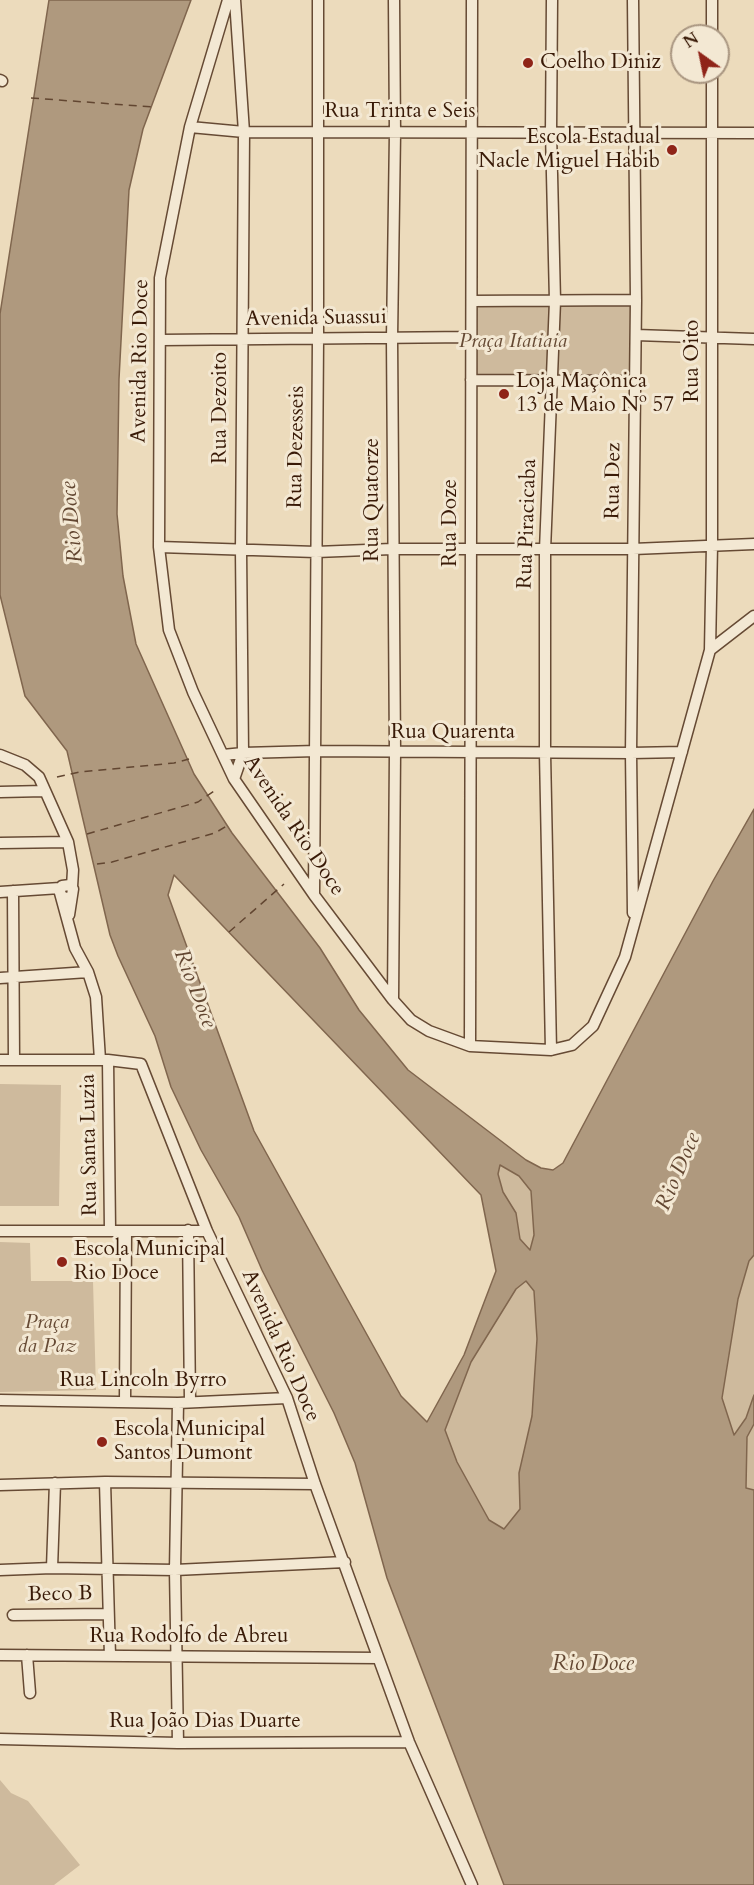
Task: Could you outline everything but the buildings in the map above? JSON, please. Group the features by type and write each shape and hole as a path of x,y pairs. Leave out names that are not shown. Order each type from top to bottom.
{"street":[{"name":"Avenida Rio Doce","path":"228,0 190,127 160,278 159,547 169,630 193,692 234,779 314,895 393,1000 411,1020 429,1031 470,1046 551,1050 572,1045 592,1026 625,957 710,650"},
{"name":"Rua Dezoito","path":"234,779 243,753 241,339 244,132 235,0"},
{"name":"Rua Dezesseis","path":"314,895 318,0"},
{"name":"Rua Quatorze","path":"393,1000 394,0"},
{"name":"Rua Doze","path":"470,1046 472,0"},
{"name":"Rua Piracicaba","path":"551,1050 545,753 545,550 555,301 551,132 552,0"},
{"name":"Rua Dez","path":"633,0 636,300 631,753 633,926"},
{"path":"711,0 712,24"},
{"name":"Rua Oito","path":"710,650 712,84"},
{"name":"Rua Trinta e Seis","path":"190,127 244,132 754,133"},
{"path":"472,301 636,300"},
{"path":"636,335 754,339"},
{"name":"Avenida Suassui","path":"160,340 471,337"},
{"path":"471,380 635,381"},
{"path":"159,547 316,552 392,549 633,549 754,544"},
{"path":"710,650 754,616"},
{"name":"Rua Quarenta","path":"223,755 316,751 682,752"},
{"path":"0,755 26,765 39,777 68,842 73,870 66,891 68,921 75,948 88,972 96,997 104,1060 0,1060"},
{"path":"0,792 44,791"},
{"path":"0,843 68,842"},
{"path":"13,891 14,1060"},
{"path":"0,892 66,891"},
{"path":"0,978 88,972"},
{"name":"Avenida Rio Doce","path":"104,1060 141,1064 207,1231 287,1398 315,1484 409,1742 472,1885"},
{"name":"Rua Santa Luzia","path":"104,1060 110,1230"},
{"path":"188,1230 190,1401"},
{"path":"0,1231 207,1231"},
{"path":"125,1402 126,1231"},
{"name":"Rua Lincoln Byrro","path":"0,1400 178,1403 287,1398"},
{"path":"178,1403 175,1570 178,1743"},
{"path":"0,1485 105,1482 315,1484"},
{"path":"105,1482 110,1656"},
{"path":"52,1568 55,1483"},
{"path":"0,1570 52,1568 175,1570 345,1562"},
{"name":"Beco B","path":"13,1616 108,1614"},
{"name":"Rua Rodolfo de Abreu","path":"0,1655 378,1658"},
{"path":"27,1655 30,1693"},
{"name":"Rua João Dias Duarte","path":"0,1739 178,1743 409,1742"}],"green space":[{"name":"Praça Itatiaia","path":"478,306 550,307 549,378 477,377"},
{"name":"Praça Itatiaia","path":"558,306 630,306 629,377 557,377"},
{"path":"0,1084 61,1085 59,1206 0,1206"},
{"path":"499,1165 519,1176 531,1191 534,1235 530,1251 520,1239 516,1213 503,1192 498,1174"},
{"name":"Praça da Paz","path":"0,1242 30,1243 31,1281 93,1281 96,1390 0,1392"},
{"path":"754,1255 754,1395 746,1418 733,1435 722,1398 738,1299 749,1261"},
{"path":"526,1281 534,1290 537,1339 532,1417 519,1473 520,1509 504,1529 489,1520 457,1462 445,1430 471,1362 516,1289"},
{"path":"754,1424 754,1490 746,1489 747,1437"},
{"path":"0,1780 11,1793 28,1801 80,1865 54,1885 0,1885"}],"water":[{"name":"Rio Doce","path":"49,0 191,0 143,129 129,190 119,379 117,514 123,576 136,644 194,774 232,833 320,948 359,1010 408,1070 526,1160 541,1168 553,1170 563,1163 713,881 754,809 754,1255 749,1261 738,1299 722,1398 734,1435 746,1418 754,1395 754,1424 747,1437 746,1488 754,1490 754,1885 504,1885 387,1578 355,1463 334,1413 262,1270 239,1217 201,1150 171,1087 155,1036 110,935 67,751 25,696 0,595 0,314","holes":["174,875 481,1195 496,1271 464,1355 427,1422 401,1396 254,1131 168,895","500,1165 519,1176 531,1191 534,1235 530,1250 520,1239 516,1213 503,1192 498,1174","526,1281 534,1291 537,1339 532,1416 519,1473 520,1509 504,1529 489,1520 457,1462 445,1430 471,1362 516,1289"]}],"ferry route":[{"path":"31,98 154,107"},
{"path":"57,777 80,772 174,763 189,759"},
{"path":"87,834 198,802 214,791"},
{"path":"97,864 112,862 215,833 230,824"},
{"path":"229,932 284,884"}],"place":[{"name":"Coelho Diniz","path":"528,63"},
{"name":"Escola Estadual Nacle Miguel Habib","path":"672,150"},
{"name":"Loja Maçônica 13 de Maio Nº 57","path":"504,394"},
{"name":"Escola Municipal Rio Doce","path":"62,1262"},
{"name":"Escola Municipal Santos Dumont","path":"102,1442"}]}
